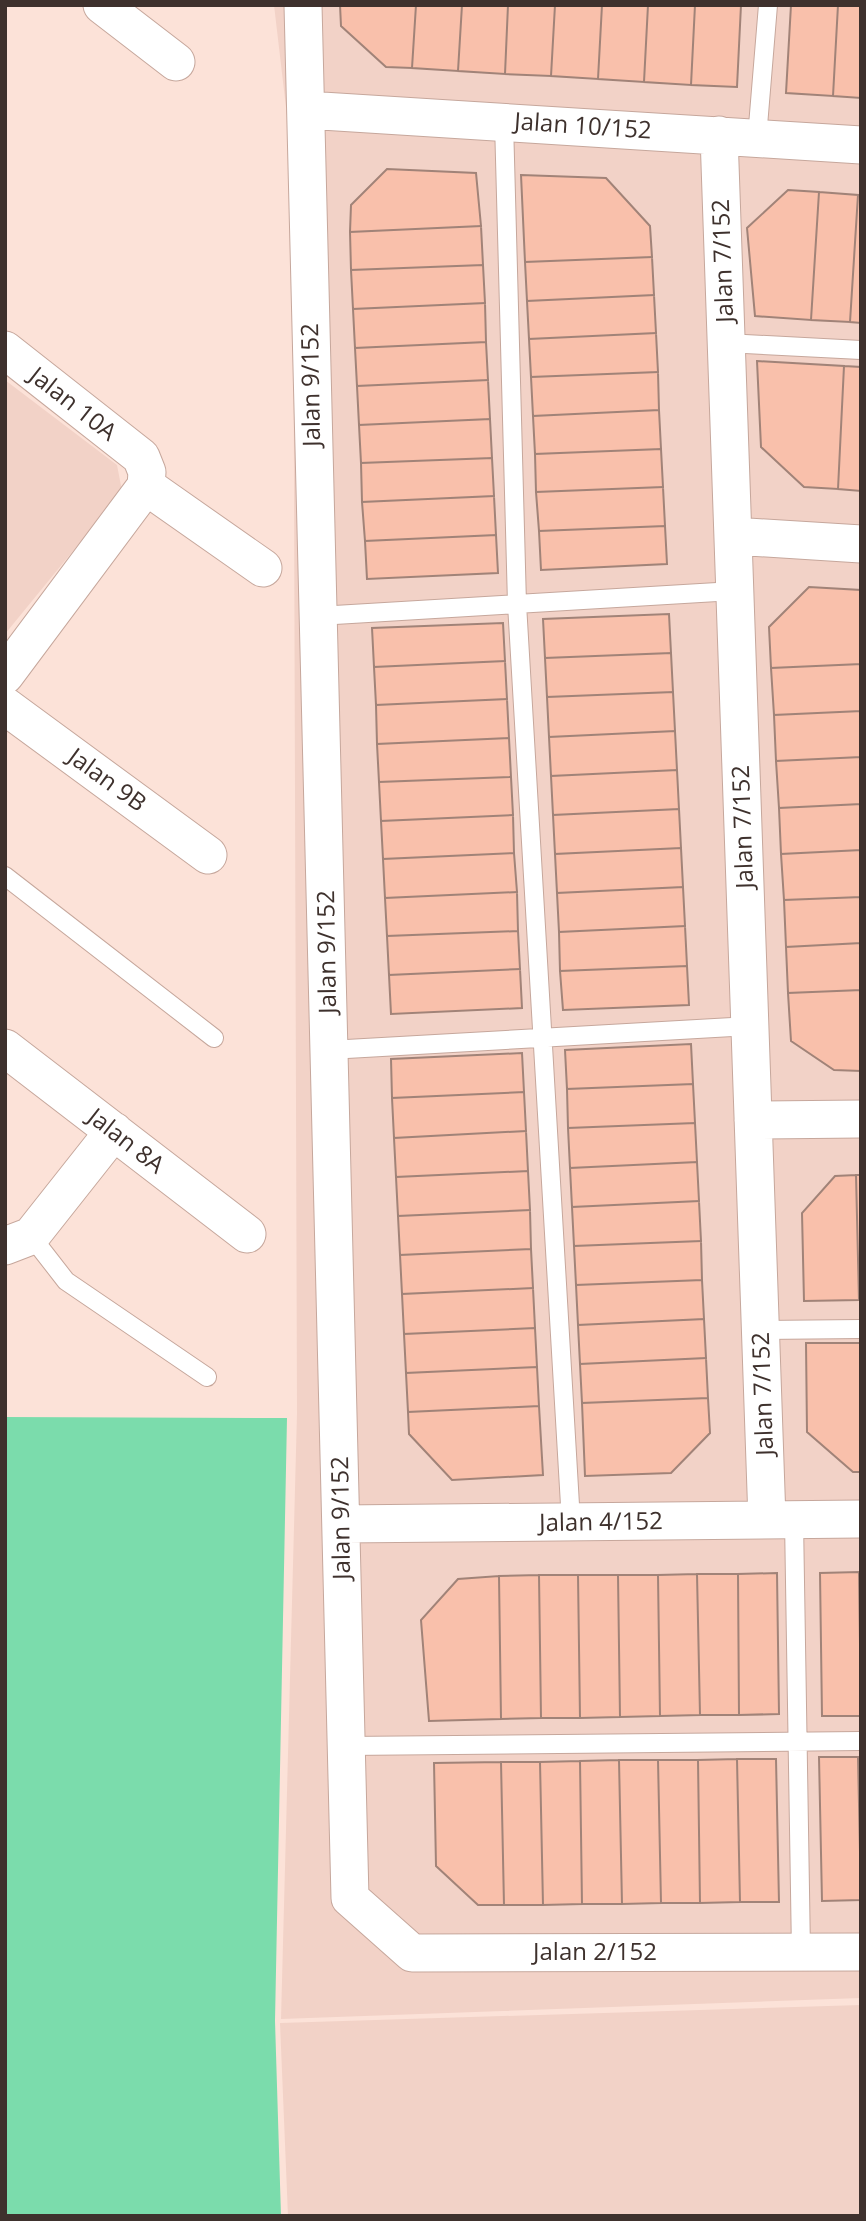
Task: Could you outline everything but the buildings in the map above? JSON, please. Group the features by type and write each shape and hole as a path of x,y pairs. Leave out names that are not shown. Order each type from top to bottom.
{"street":[{"path":"102,5 176,62"},
{"name":"Jalan 9/152","path":"303,5 350,1898"},
{"name":"Jalan 10/152","path":"306,110 861,145"},
{"name":"Jalan 7/152","path":"719,135 760,1330 781,1520"},
{"name":"Jalan 10A","path":"5,350 144,472 263,568"},
{"path":"5,675 144,472"},
{"path":"733,536 861,544"},
{"name":"Jalan 9B","path":"5,706 208,855"},
{"name":"Jalan 8A","path":"5,1048 247,1234"},
{"path":"753,1120 861,1119"},
{"path":"18,1241 114,1131"},
{"name":"Jalan 4/152","path":"341,1524 861,1519"},
{"name":"Jalan 2/152","path":"350,1898 412,1953 861,1952"}],"lane":[{"path":"757,138 768,5"},
{"path":"504,122 517,604 571,1522"},
{"path":"726,343 861,350"},
{"path":"318,616 734,591"},
{"path":"5,876 214,1038"},
{"path":"329,1050 750,1026"},
{"path":"18,1241 66,1280 207,1377"},
{"path":"760,1330 861,1329"},
{"path":"781,1520 798,1742 802,1952"},
{"path":"346,1746 861,1741"}],"shaded area":[{"path":"274,5 861,5 861,1998 281,2019 297,1413 293,167"},
{"path":"5,380 117,465 122,491 5,634"},
{"path":"861,2005 861,2216 288,2216 280,2023"}],"green space":[{"path":"5,1417 287,1418 275,2021 281,2216 5,2216"}]}
